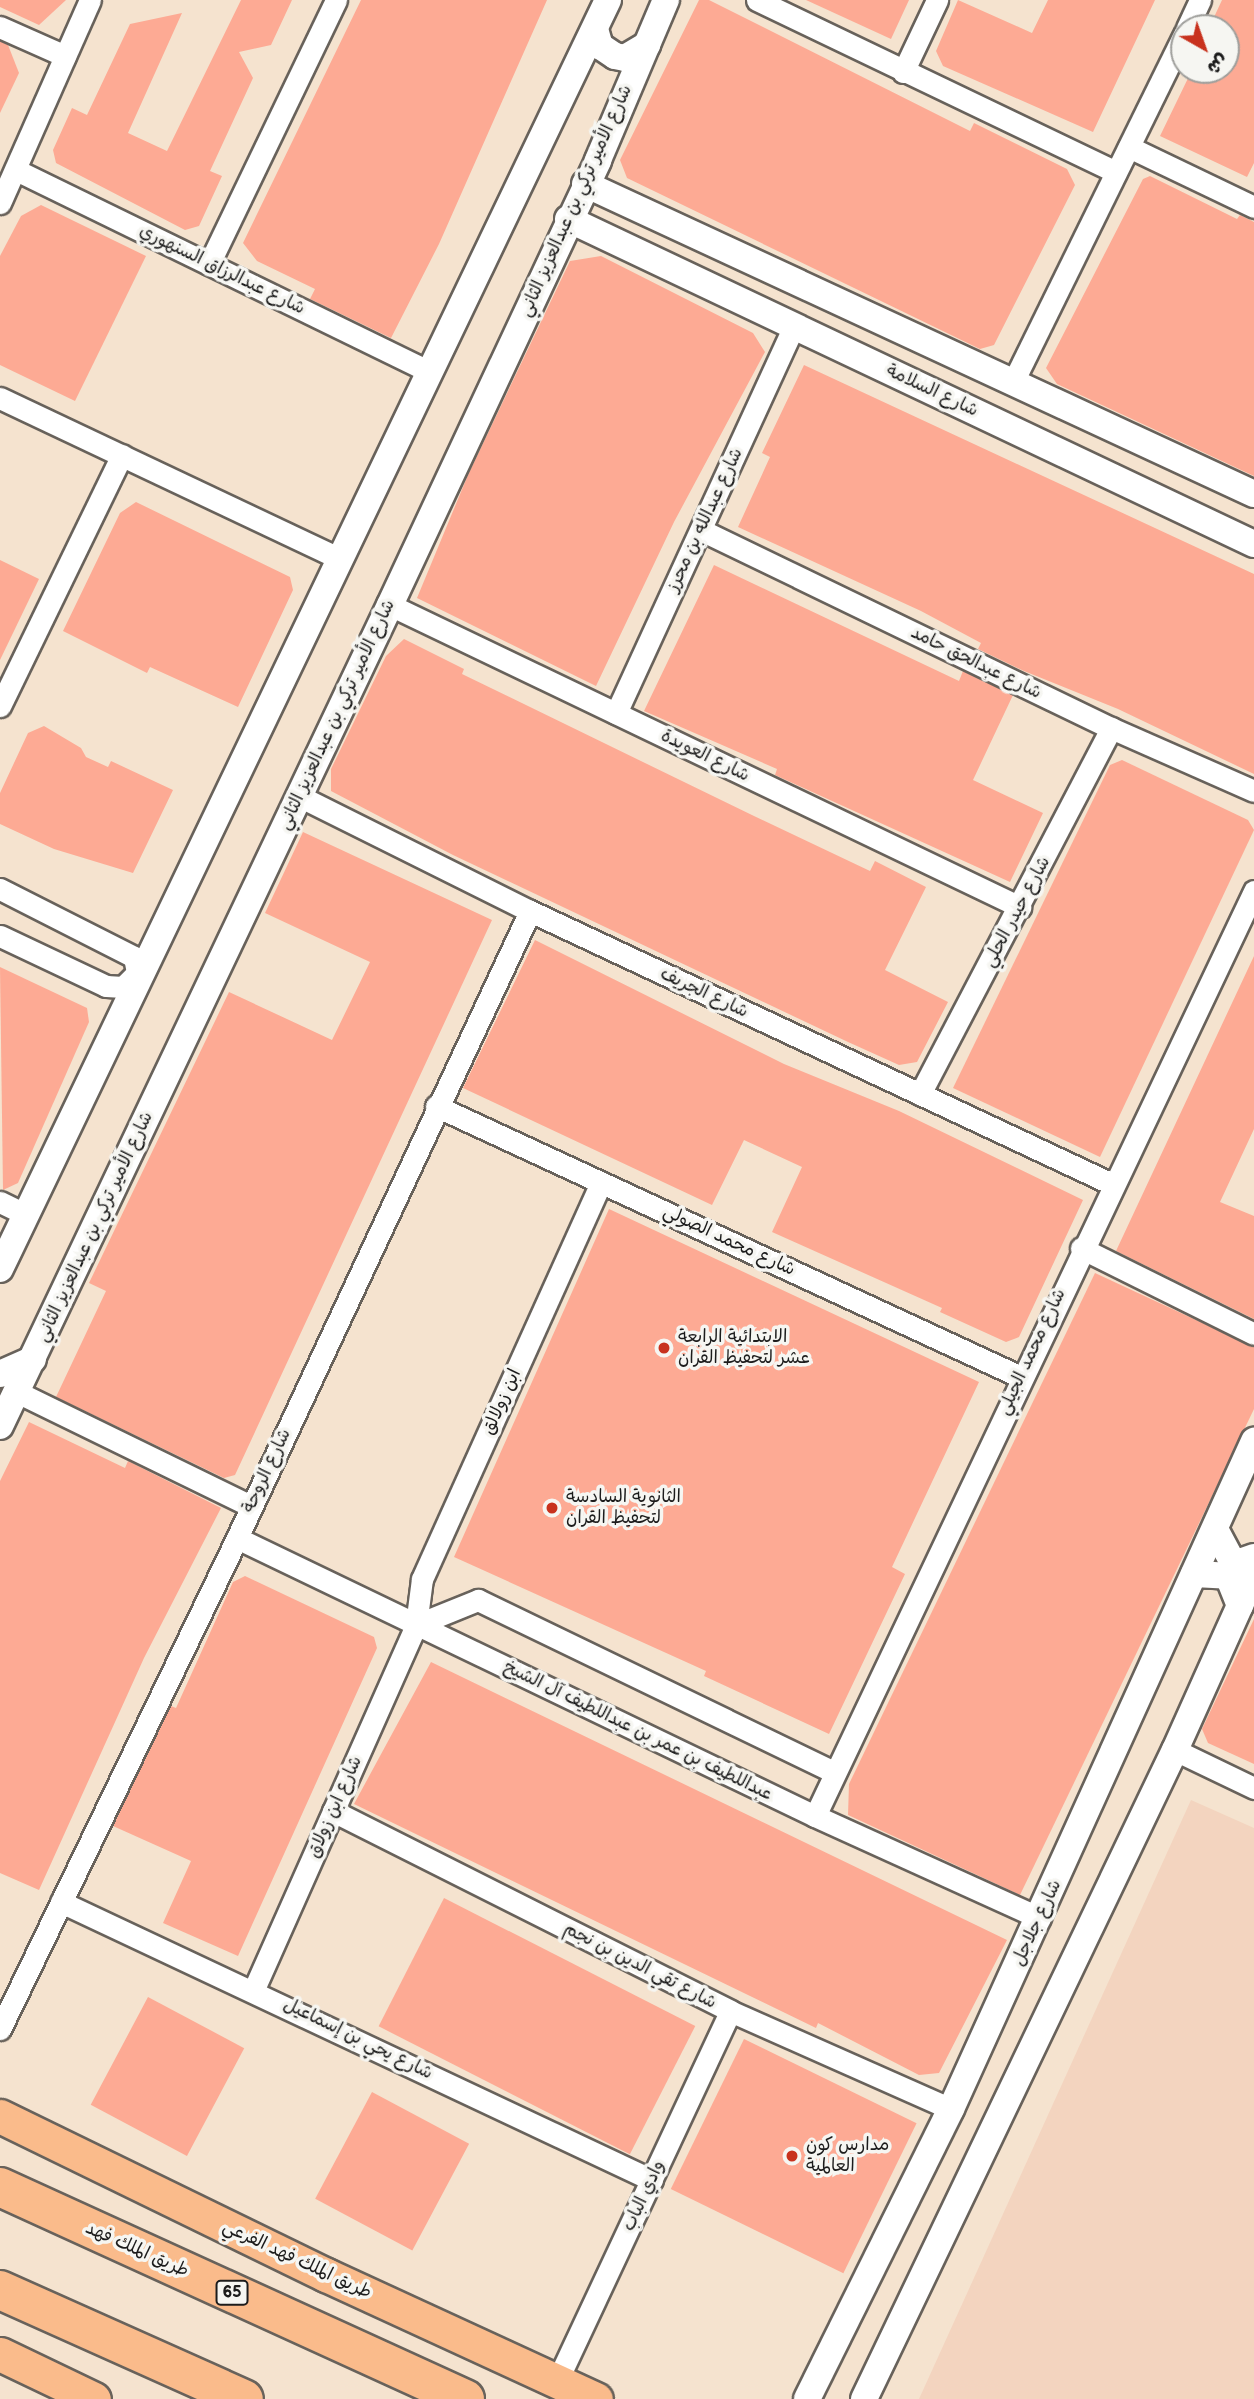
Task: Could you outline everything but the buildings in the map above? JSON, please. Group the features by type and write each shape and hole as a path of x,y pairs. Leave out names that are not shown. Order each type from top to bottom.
{"highway":[{"name":"طريق الملك فهد","path":"0,2188 465,2399"},
{"path":"0,2290 244,2399"}],"main road":[{"name":"طريق الملك فهد الفرعي","path":"0,2116 326,2275 558,2379 596,2399"},
{"path":"0,2354 94,2399"}],"street":[{"path":"0,203 90,0"},
{"path":"209,264 336,0"},
{"path":"0,1269 140,984 429,370 608,0"},
{"name":"شارع الأمير تركي بن عبدالعزيز الثاني","path":"0,1426 9,1383 33,1359 390,605 585,184 666,0"},
{"path":"757,0 1116,172"},
{"path":"903,72 937,0"},
{"path":"0,27 65,56"},
{"path":"595,29 600,46 615,56 625,58 647,45"},
{"path":"1013,382 1170,63"},
{"path":"1129,146 1254,207"},
{"name":"شارع عبدالرزاق السنهوري","path":"16,170 429,370"},
{"path":"585,184 1254,494"},
{"path":"609,240 598,214 620,201"},
{"name":"شارع السلامة","path":"568,219 1254,544"},
{"path":"794,326 813,290"},
{"name":"شارع عبدالله بن محرز","path":"616,713 794,326"},
{"path":"0,398 340,559"},
{"path":"0,706 122,455"},
{"name":"شارع عبدالحق حامد","path":"701,530 1111,728 1254,791"},
{"name":"شارع العويدة","path":"390,605 1020,907"},
{"name":"شارع حيدر الحلي","path":"920,1094 1020,907 1111,728"},
{"name":"شارع الجريف","path":"299,796 530,911 1112,1184"},
{"path":"0,889 134,957 137,973 123,987 106,986 0,936"},
{"name":"شارع محمد الجيلي","path":"815,1815 1081,1248 1254,891"},
{"name":"شارع الروحة","path":"0,2029 237,1538 436,1106 530,911"},
{"name":"شارع محمد الصولي","path":"436,1106 1021,1377"},
{"name":"ابن زولالق","path":"416,1625 422,1579 601,1182"},
{"path":"0,1202 25,1214"},
{"path":"1081,1248 1254,1334"},
{"path":"9,1383 251,1506"},
{"name":"شارع جلاجل","path":"811,2397 1040,1918 1254,1441"},
{"path":"1215,1529 1234,1564 1254,1558"},
{"name":"عبداللطيف بن عمر بن عبداللطيف آل الشيخ","path":"237,1538 815,1815 1040,1918"},
{"path":"1194,1574 1228,1576 1240,1605"},
{"path":"864,2399 1175,1750 1254,1574"},
{"path":"416,1625 478,1600 834,1772"},
{"name":"شارع ابن زولاق","path":"254,1989 416,1625"},
{"path":"1175,1750 1254,1788"},
{"name":"شارع تقي الدين بن نجم","path":"333,1811 730,2011 951,2109"},
{"name":"شارع يحي بن إسماعيل","path":"61,1902 254,1989 652,2180"},
{"name":"وادي الباب","path":"558,2379 730,2011"}],"shaded area":[{"path":"1191,1800 1254,1828 1254,2399 919,2399"}],"place":[{"name":"الابتدائية الرابعة عشر لتحفيظ القران","path":"664,1348"},
{"name":"الثانوية السادسة لتحفيظ القران","path":"552,1508"},
{"name":"مدارس كون العالمية","path":"792,2156"}]}
